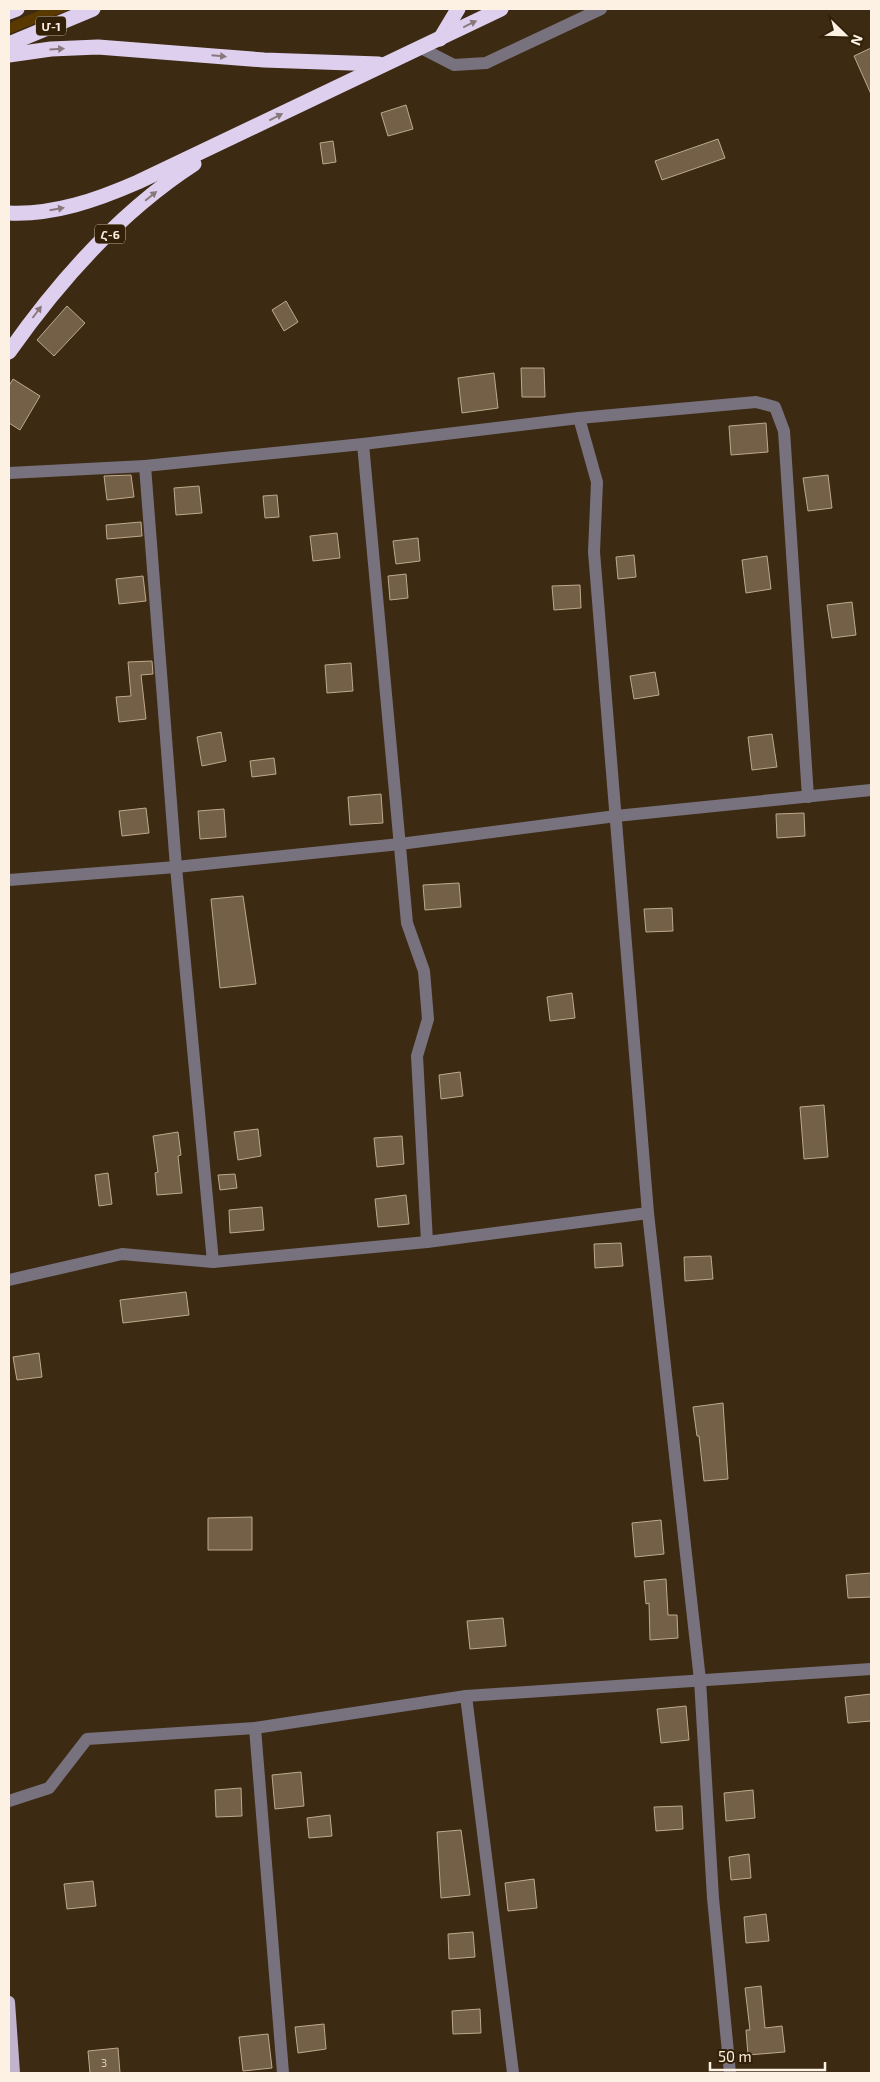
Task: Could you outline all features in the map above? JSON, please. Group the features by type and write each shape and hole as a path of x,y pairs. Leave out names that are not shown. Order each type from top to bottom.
{"highway":[{"name":"Մ-1","path":"9,12 17,9"},
{"name":"Մ-1","path":"9,44 93,9"},
{"path":"440,38 458,9"},
{"path":"9,213 51,210 105,196 233,138 381,64 501,9"},
{"path":"9,55 51,49 98,47 264,60 381,64"},
{"name":"Հ-6","path":"9,352 38,310 80,263 115,228 178,174 233,138"}],"main road":[{"path":"9,2002 14,2073"}],"street":[{"path":"419,47 454,65 486,63 601,9"},
{"path":"9,473 145,466 363,444 579,418 756,402 775,407 784,431 808,797"},
{"path":"579,418 597,482 594,552 648,1213 700,1680 713,1898 730,2073"},
{"path":"363,444 407,923 424,971 428,1019 416,1056 427,1242"},
{"path":"145,466 176,866 213,1262"},
{"path":"9,880 400,844 616,816 871,790"},
{"path":"9,1280 122,1254 213,1262 427,1242 648,1213"},
{"path":"9,1801 49,1788 87,1740 255,1728 466,1696 871,1670"},
{"path":"466,1696 513,2073"},
{"path":"255,1728 283,2073"}],"shaded area":[{"path":"43,9 71,9 9,34 9,23"}],"building":[{"path":"871,48 871,94 854,56"},
{"path":"406,105 413,129 388,136 381,113"},
{"path":"718,139 725,158 662,180 655,161"},
{"path":"333,141 336,162 323,164 320,143"},
{"path":"286,301 298,322 284,331 272,310"},
{"path":"67,306 85,323 54,356 37,340"},
{"path":"521,368 544,368 545,397 522,397"},
{"path":"494,373 498,408 462,413 458,378"},
{"path":"13,379 40,396 20,430 9,423 9,386"},
{"path":"766,423 768,452 731,455 729,426"},
{"path":"131,475 134,497 107,500 104,476"},
{"path":"828,475 832,508 808,511 803,478"},
{"path":"199,486 202,513 176,515 174,488"},
{"path":"277,495 279,517 265,518 263,496"},
{"path":"141,522 142,536 107,539 106,525"},
{"path":"337,533 340,558 313,561 310,536"},
{"path":"418,538 420,561 396,564 393,541"},
{"path":"634,555 636,577 618,579 616,557"},
{"path":"767,556 771,589 746,593 742,560"},
{"path":"406,574 408,598 390,600 388,576"},
{"path":"143,576 146,601 119,604 116,579"},
{"path":"580,585 581,608 554,610 552,586"},
{"path":"852,602 856,635 832,638 827,605"},
{"path":"152,661 153,674 141,675 146,719 119,722 116,697 131,696 128,662"},
{"path":"351,663 353,691 327,693 325,665"},
{"path":"655,672 659,695 634,699 630,676"},
{"path":"221,732 226,761 202,766 197,737"},
{"path":"772,734 777,767 752,770 748,737"},
{"path":"274,758 276,774 252,777 250,761"},
{"path":"381,794 383,823 350,825 348,797"},
{"path":"146,808 149,833 122,836 119,811"},
{"path":"224,809 226,837 200,839 198,811"},
{"path":"804,813 805,836 777,838 776,814"},
{"path":"459,883 461,907 425,910 423,885"},
{"path":"243,896 256,984 220,988 211,899"},
{"path":"672,908 673,931 646,932 644,909"},
{"path":"572,993 575,1018 550,1021 547,997"},
{"path":"460,1072 463,1096 441,1099 439,1075"},
{"path":"824,1105 828,1157 804,1159 800,1107"},
{"path":"258,1129 261,1156 238,1160 234,1132"},
{"path":"178,1132 181,1155 178,1156 182,1193 157,1195 155,1173 158,1172 153,1136"},
{"path":"402,1136 404,1164 377,1167 374,1138"},
{"path":"108,1173 112,1204 99,1206 95,1175"},
{"path":"235,1174 237,1188 220,1190 218,1175"},
{"path":"406,1195 409,1224 378,1227 375,1199"},
{"path":"262,1207 264,1230 230,1233 229,1210"},
{"path":"621,1243 623,1266 595,1268 594,1244"},
{"path":"711,1256 713,1279 685,1281 684,1257"},
{"path":"186,1292 189,1315 123,1323 120,1300"},
{"path":"39,1353 42,1377 17,1380 13,1357"},
{"path":"723,1403 728,1479 704,1481 699,1436 697,1436 693,1407"},
{"path":"252,1517 252,1550 208,1550 208,1518"},
{"path":"661,1520 664,1554 635,1557 632,1523"},
{"path":"871,1573 871,1597 848,1598 846,1575"},
{"path":"666,1579 668,1615 677,1615 678,1638 650,1640 649,1603 646,1604 644,1581"},
{"path":"503,1618 506,1646 470,1649 467,1621"},
{"path":"871,1694 871,1721 848,1723 845,1697"},
{"path":"686,1706 689,1740 661,1743 657,1709"},
{"path":"301,1772 304,1806 275,1809 272,1775"},
{"path":"241,1788 242,1816 216,1817 215,1790"},
{"path":"753,1790 755,1818 726,1821 724,1793"},
{"path":"682,1806 683,1829 656,1831 654,1807"},
{"path":"330,1815 332,1836 309,1838 307,1818"},
{"path":"461,1830 470,1895 441,1898 437,1832"},
{"path":"749,1854 751,1878 731,1880 729,1857"},
{"path":"534,1879 537,1908 508,1911 505,1883"},
{"path":"93,1881 96,1906 67,1909 64,1884"},
{"path":"766,1914 769,1941 746,1943 744,1917"},
{"path":"473,1932 475,1957 449,1959 448,1934"},
{"path":"761,1986 765,2028 782,2026 785,2052 748,2055 746,2030 750,2030 745,1988"},
{"path":"480,2009 481,2033 453,2034 452,2011"},
{"path":"324,2024 326,2049 298,2053 295,2027"},
{"path":"268,2034 272,2068 243,2071 239,2037"},
{"path":"118,2048 120,2073 90,2073 88,2051"}]}
